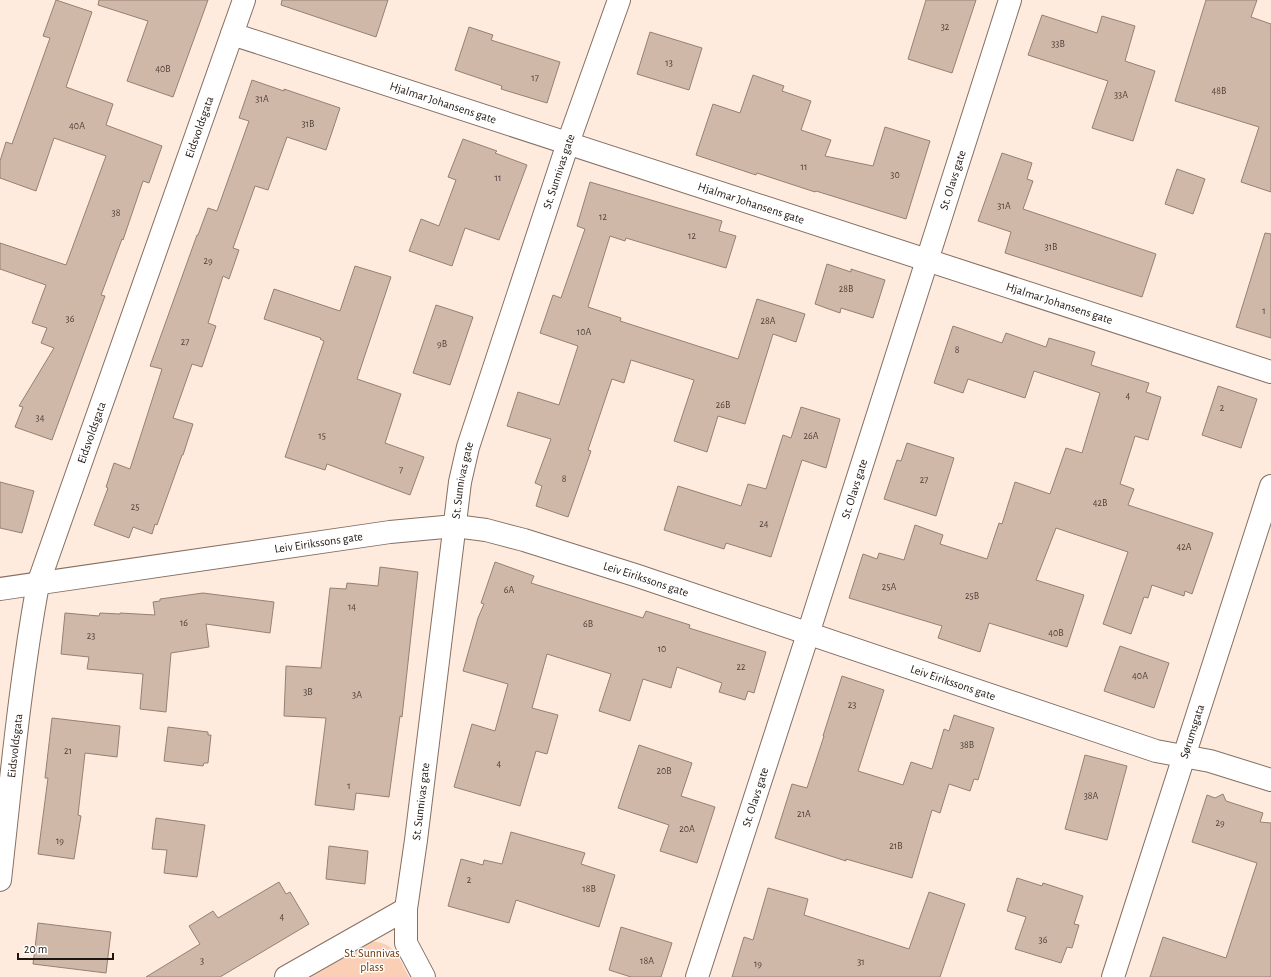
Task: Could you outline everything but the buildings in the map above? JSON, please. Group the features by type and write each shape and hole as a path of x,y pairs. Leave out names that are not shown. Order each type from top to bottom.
{"street":[{"name":"Eidsvoldsgata","path":"0,880 19,711 32,614 38,584 244,0"},
{"name":"St. Sunnivas gate","path":"424,977 406,943 406,909 416,840 460,482 468,447 568,143 619,0"},
{"name":"St. Olavs gate","path":"697,977 1010,0"},
{"name":"Hjalmar Johansens gate","path":"232,34 1271,372"},
{"name":"Sørumsgata","path":"1113,977 1271,486"},
{"name":"Leiv Eirikssons gate","path":"0,589 390,532 455,526 486,530 524,540 638,576 1156,751 1210,761 1271,780"},
{"path":"286,977 406,909"}],"green space":[{"name":"St. Sunnivas plass","path":"366,941 383,944 394,951 409,977 301,977"}]}
